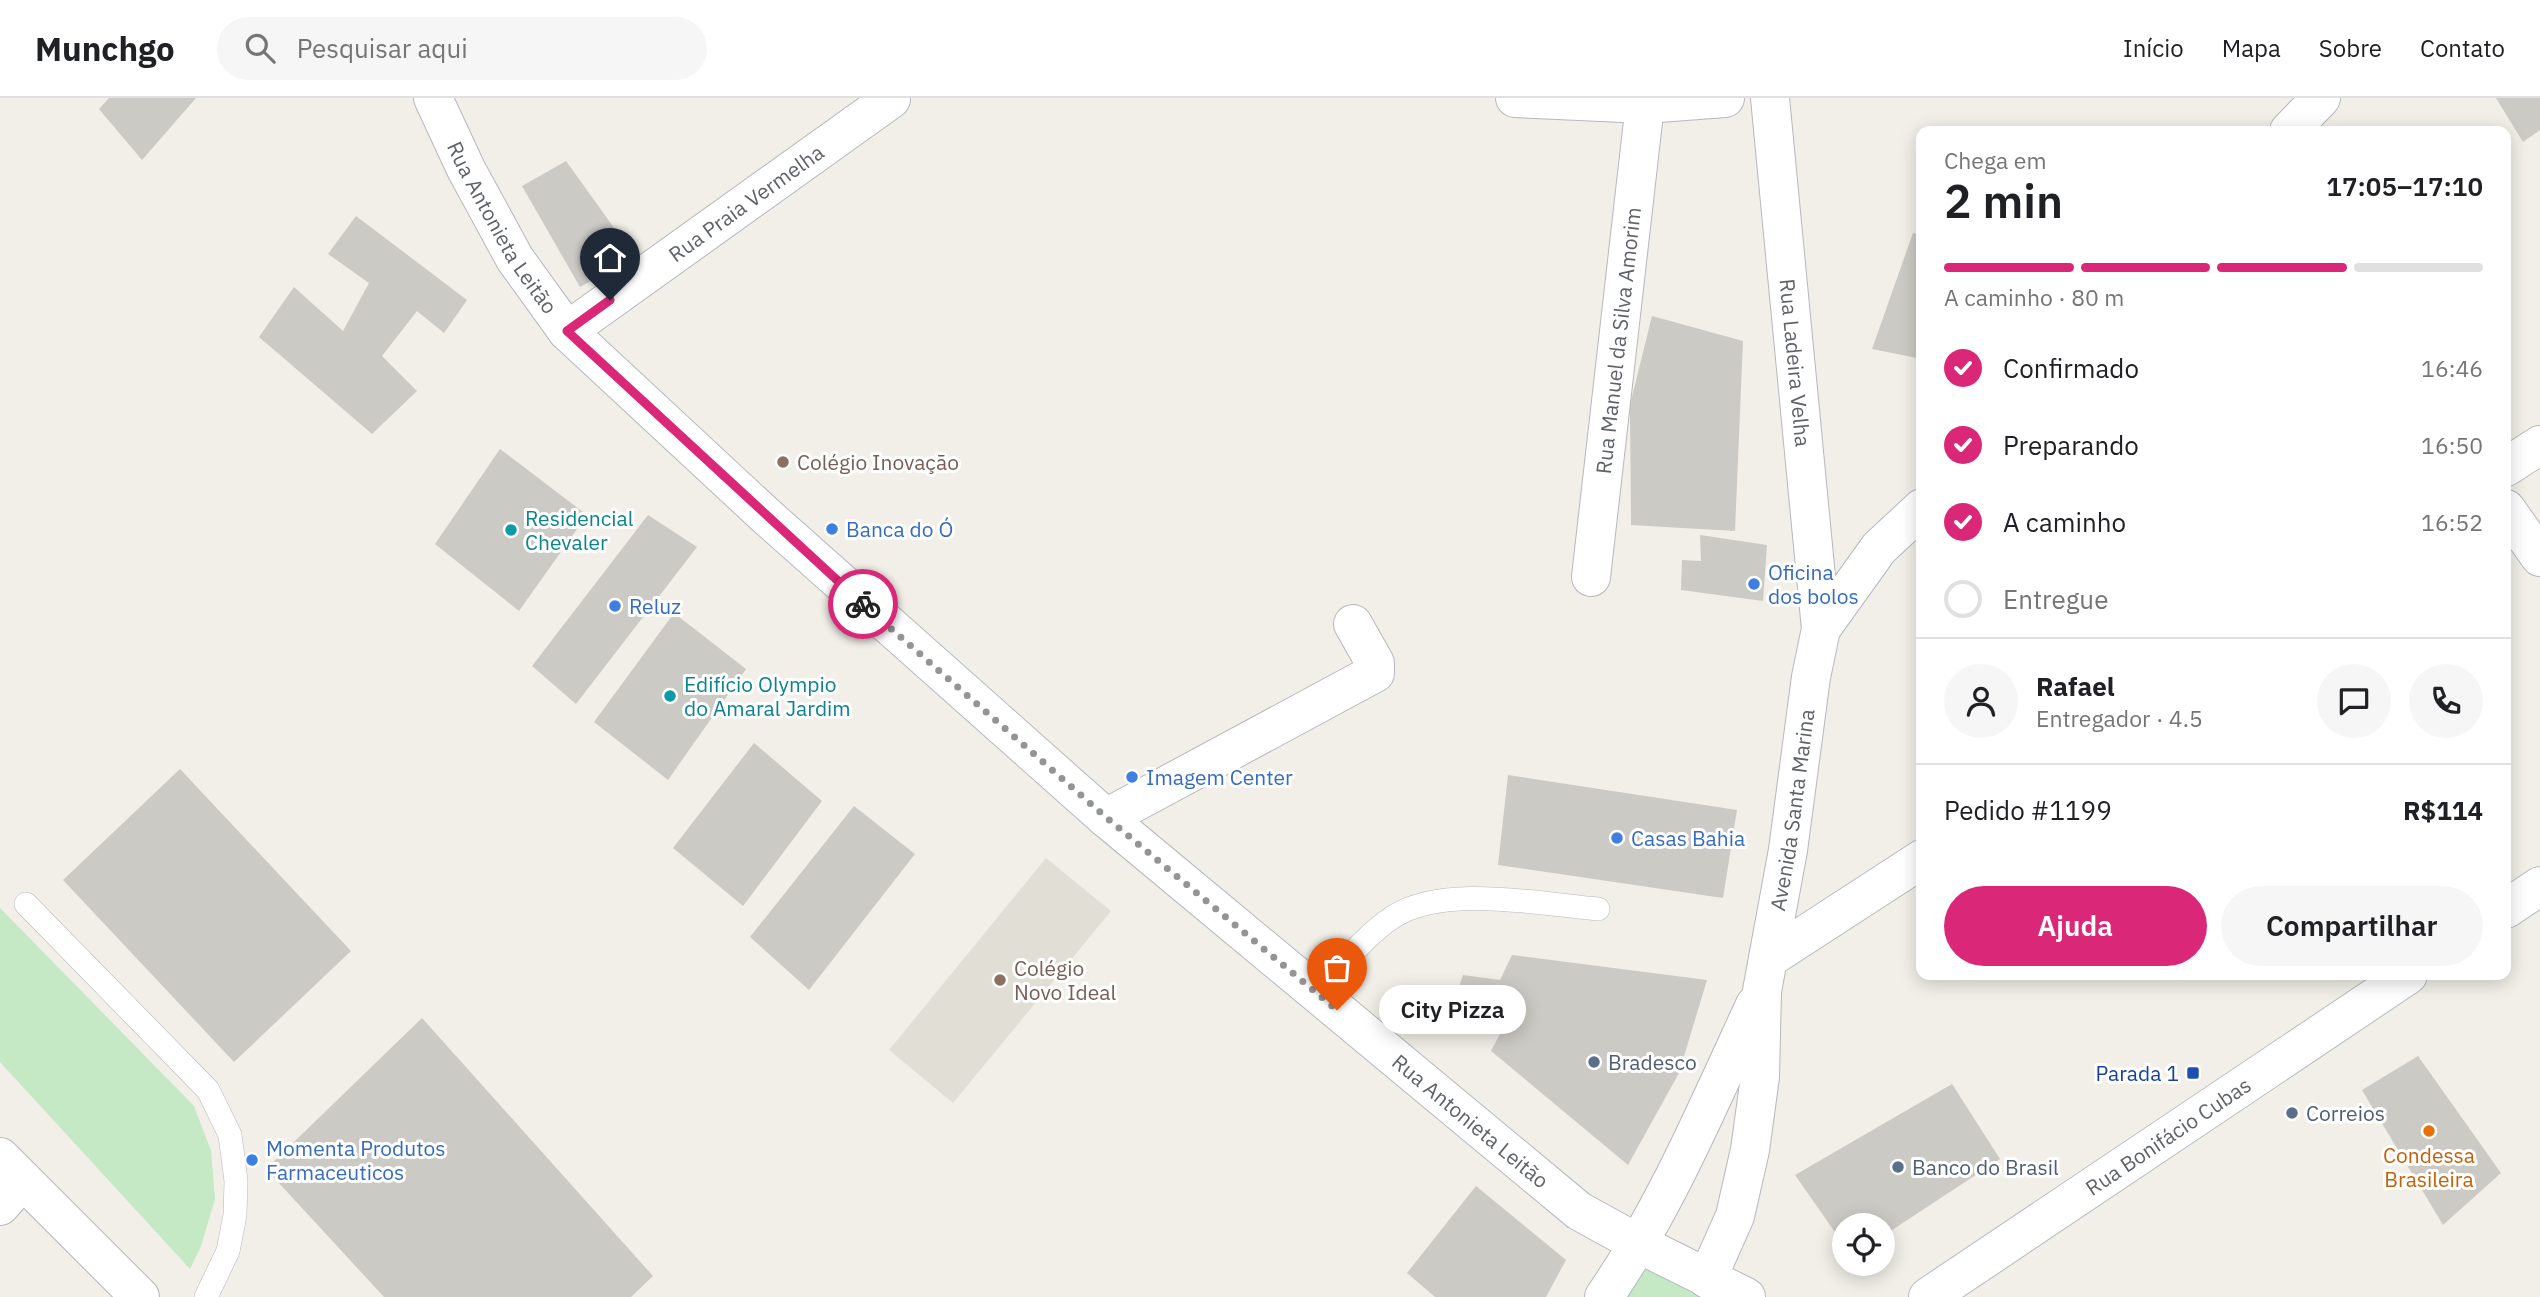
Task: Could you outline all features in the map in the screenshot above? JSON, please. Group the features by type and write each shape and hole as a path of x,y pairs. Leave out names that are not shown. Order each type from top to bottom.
{"street":[{"name":"Rua Antonieta Leitão","path":"433,98 466,169 515,259 567,331 764,514 1107,818 1579,1211 1639,1244"},
{"path":"1515,98 1645,104 1726,98"},
{"name":"Rua Ladeira Velha","path":"1770,98 1821,629"},
{"path":"2294,126 2321,98"},
{"name":"Rua Praia Vermelha","path":"567,331 891,99"},
{"name":"Rua Manuel da Silva Amorim","path":"1591,578 1645,104"},
{"path":"2511,464 2540,445"},
{"path":"1821,629 1879,548 1916,514"},
{"path":"2511,516 2540,556"},
{"path":"1107,818 1375,673 1375,663 1353,624"},
{"name":"Avenida Santa Marina","path":"1707,1279 1735,1216 1750,1150 1759,1077 1765,975 1788,849 1811,677 1821,629"},
{"path":"1765,975 1916,863"},
{"path":"2511,906 2540,886"},
{"name":"Avenida Santa Marina","path":"1604,1297 1639,1244 1679,1165 1765,975"},
{"name":"Rua Bonifácio Cubas","path":"1928,1297 2401,980"},
{"path":"8,1181 140,1297"},
{"path":"1639,1244 1746,1297"}],"lane":[{"path":"1317,993 1393,916 1427,902 1461,897 1598,909"},
{"path":"26,904 208,1090 230,1135 236,1181 235,1215 228,1251 206,1297"}],"shaded area":[{"name":"Colégio Novo Ideal","path":"1046,858 1111,911 953,1103 889,1050"}],"green space":[{"path":"0,908 194,1106 211,1151 215,1199 201,1246 190,1269 0,1062"},
{"path":"1639,1244 1746,1297 1605,1297"}],"building":[{"path":"109,98 196,98 142,160 99,109"},
{"path":"2496,98 2540,98 2540,130 2523,142"},
{"path":"566,161 635,257 580,287 522,186"},
{"path":"356,216 467,300 444,333 417,311 382,356 417,391 372,434 259,337 294,287 343,331 369,283 328,254"},
{"path":"1913,233 1916,234 1916,358 1872,349"},
{"path":"1652,316 1743,341 1735,531 1631,525 1630,405"},
{"name":"Residencial Chevaler","path":"500,449 587,515 519,611 435,544"},
{"name":"Reluz","path":"648,515 697,547 576,704 532,666"},
{"path":"1700,535 1767,545 1763,601 1681,590 1682,560 1701,561"},
{"name":"Edifício Olympio do Amaral Jardim","path":"674,613 746,669 668,780 594,722"},
{"path":"754,743 822,801 743,906 673,848"},
{"path":"180,769 351,951 234,1062 63,880"},
{"name":"Casas Bahia","path":"1508,775 1737,810 1723,898 1498,865"},
{"path":"854,806 915,854 809,990 750,937"},
{"name":"Bradesco","path":"1512,955 1707,980 1679,1073 1628,1165 1491,1051 1502,1030 1449,1016 1463,975 1500,980"},
{"path":"422,1018 653,1276 631,1297 384,1297 266,1169"},
{"name":"Condessa Brasileira","path":"2418,1056 2501,1173 2443,1225 2362,1090"},
{"name":"Banco do Brasil","path":"1952,1084 2000,1159 1895,1228 1895,1213 1832,1213 1832,1228 1795,1175"},
{"path":"1476,1186 1566,1260 1546,1297 1435,1297 1407,1273"}],"way so far":[{"path":"863,604 1107,818 1337,1010"}],"place":[{"name":"Colégio Inovação","path":"783,462"},
{"name":"Banca do Ó","path":"832,529"},
{"name":"Residencial Chevaler","path":"511,530"},
{"name":"Oficina dos bolos","path":"1754,584"},
{"name":"Reluz","path":"615,606"},
{"name":"Edifício Olympio do Amaral Jardim","path":"670,696"},
{"name":"Imagem Center","path":"1132,777"},
{"name":"Casas Bahia","path":"1617,838"},
{"name":"Colégio Novo Ideal","path":"1000,980"},
{"name":"City Pizza","path":"1337,1010"},
{"name":"Bradesco","path":"1594,1062"},
{"name":"Parada 1","path":"2193,1073"},
{"name":"Correios","path":"2292,1113"},
{"name":"Condessa Brasileira","path":"2429,1131"},
{"name":"Momenta Produtos Farmaceuticos","path":"252,1160"},
{"name":"Banco do Brasil","path":"1898,1167"}],"route":[{"path":"610,300 567,331 863,604"}]}
